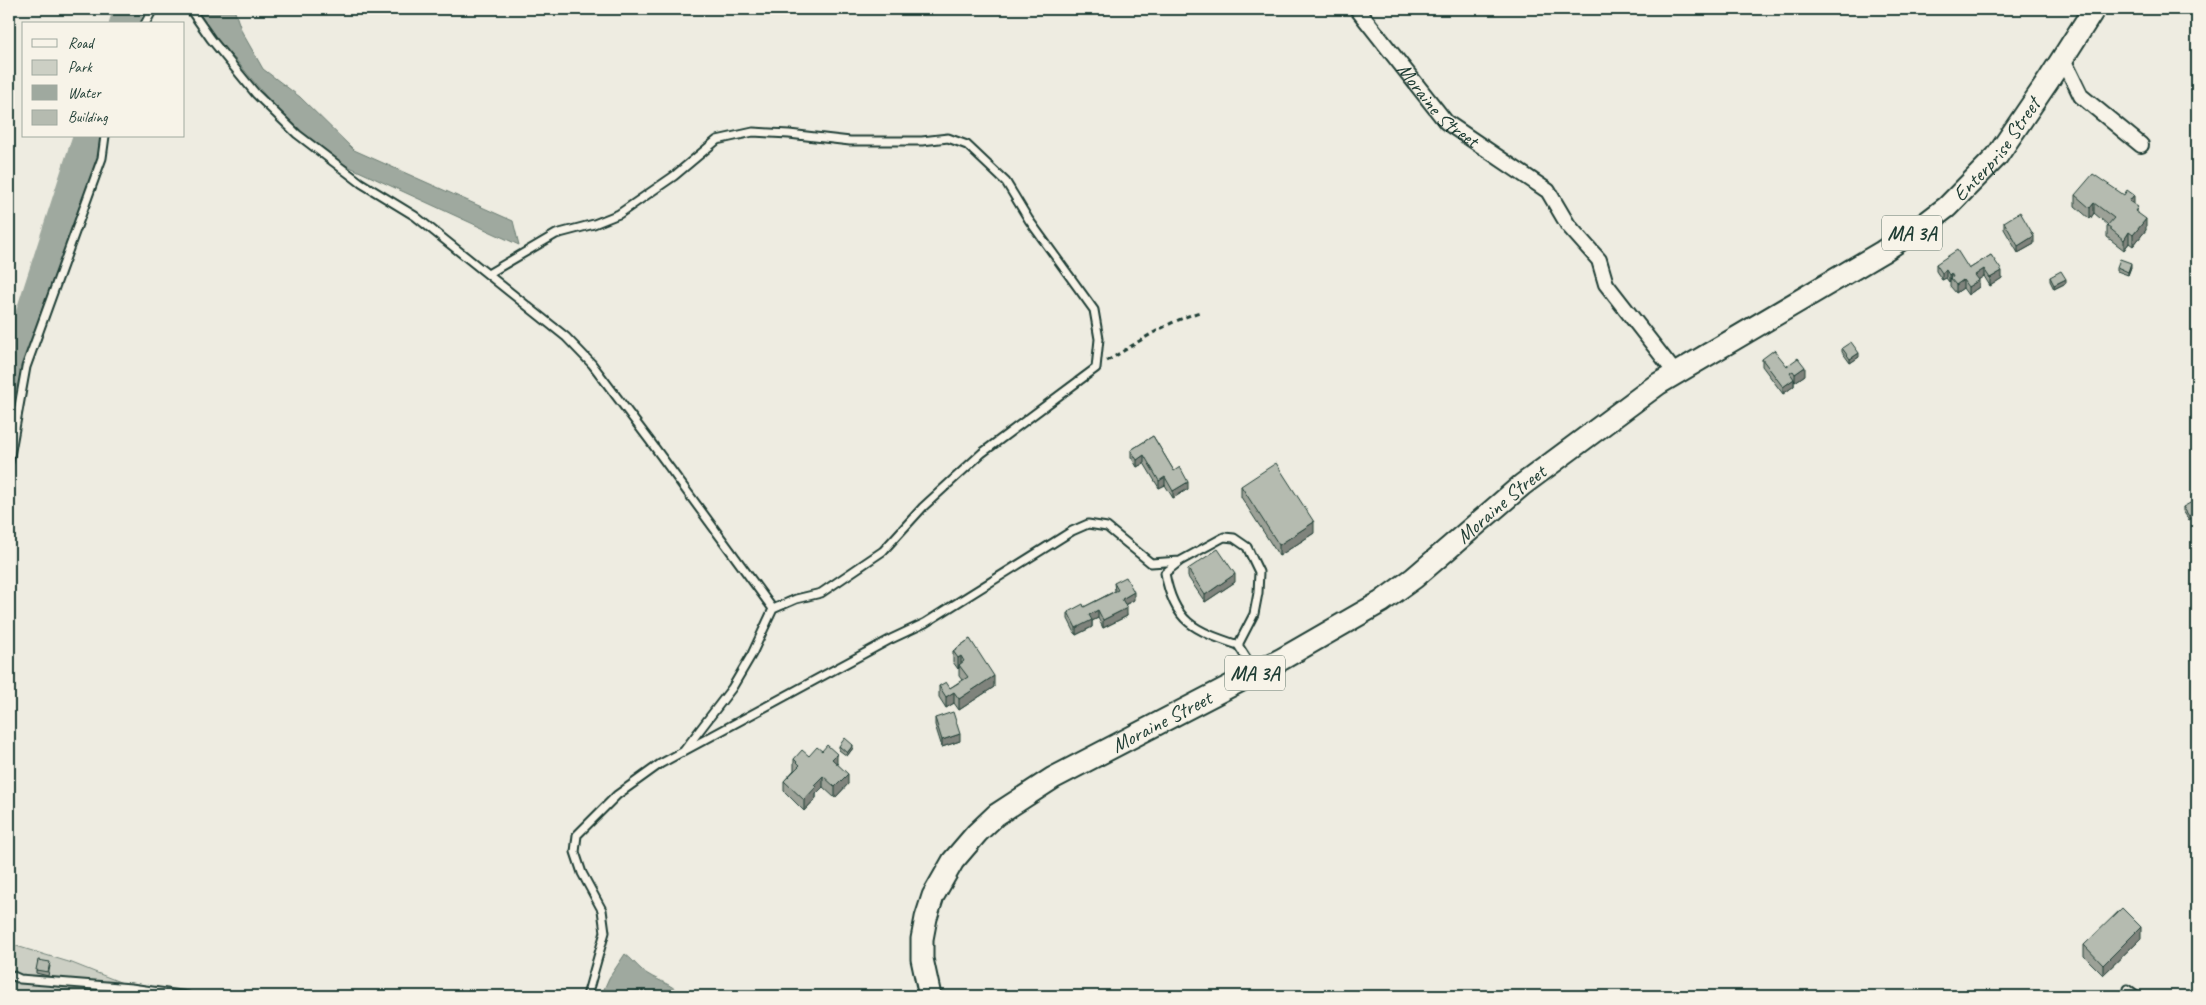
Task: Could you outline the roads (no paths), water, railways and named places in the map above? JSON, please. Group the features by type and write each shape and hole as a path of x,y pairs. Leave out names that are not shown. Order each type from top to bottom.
{"main road":[{"name":"Enterprise Street","path":"1669,378 1882,252 1947,208 1997,156 2063,59 2094,9"},
{"name":"Moraine Street","path":"930,996 922,959 926,918 933,896 946,873 977,833 996,815 1053,778 1330,632 1381,602 1414,578 1522,485 1669,378"}],"street":[{"name":"Moraine Street","path":"1358,9 1446,122 1548,191 1568,225 1599,260 1606,284 1669,378"},
{"path":"2063,59 2081,96 2089,105 2142,145"}],"lane":[{"path":"146,22 153,9"},
{"path":"190,9 211,39 256,94 297,134 361,183 415,216 566,337 592,364 773,609"},
{"path":"488,274 556,234 594,224 619,214 674,176 718,140 753,132 850,141 922,141 948,138 967,145 1006,182 1029,220 1094,310 1099,339 1096,368 982,453 923,507 883,551 821,592 796,598 773,609 752,654 732,688 683,752"},
{"path":"9,462 26,368 102,158 105,138"},
{"path":"587,996 605,932 602,910 582,873 575,852 577,834 617,795 660,764 882,644 925,623 1072,531 1088,524 1107,527 1151,563 1180,561"},
{"path":"1238,645 1254,614 1259,572 1247,547 1234,538 1224,537 1180,561 1165,573 1168,590 1180,616 1201,632 1238,645 1255,672"},
{"path":"9,974 20,979 131,988 188,996"},
{"path":"2128,988 2138,996"}],"water":[{"path":"198,9 234,9 242,32 263,69 300,97 354,150 513,221 519,245 328,157 297,134 236,60 210,35"},
{"path":"625,954 647,974 678,991 682,996 601,996 609,978"}],"waterway":[{"path":"125,22 129,9"},
{"path":"9,381 87,138"}]}
